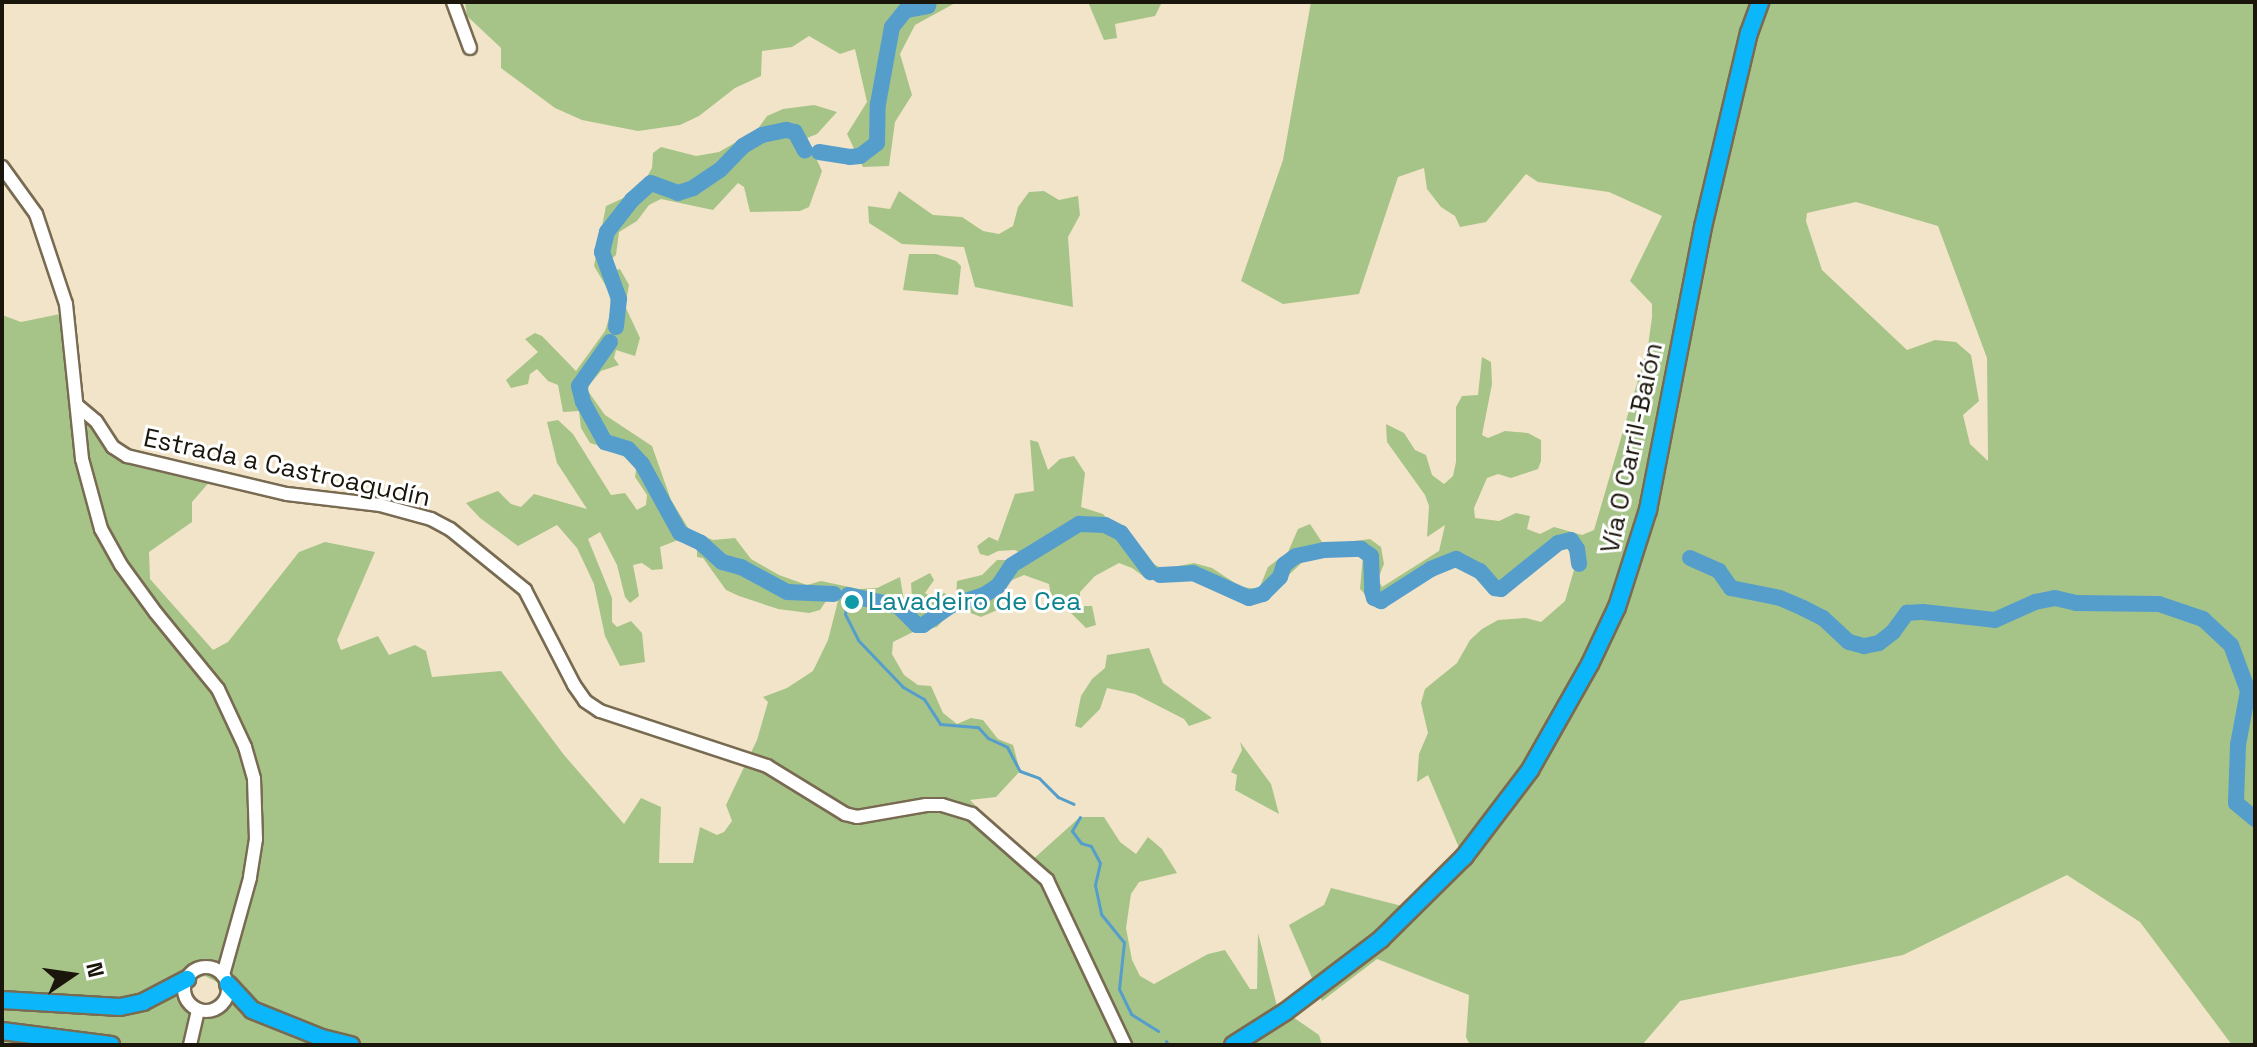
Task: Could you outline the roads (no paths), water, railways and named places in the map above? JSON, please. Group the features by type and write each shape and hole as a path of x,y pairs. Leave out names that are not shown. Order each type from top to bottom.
{"highway":[{"name":"Vía O Carril-Baión","path":"1233,1045 1285,1012 1381,939 1464,857 1530,770 1590,664 1617,607 1648,510 1724,131 1760,2"},
{"path":"2,1000 120,1007 152,998 187,979"},
{"path":"225,980 252,1010 322,1038 351,1045"},
{"path":"2,1031 111,1045"}],"street":[{"path":"453,2 470,48"},
{"path":"2,167 36,214 60,284 70,335 87,484 106,538 156,613 218,689 245,747 254,779 256,839 244,901 230,941 226,998 218,1008 198,1010"},
{"name":"Estrada a Castroagudín","path":"78,406 96,421 113,447 127,456 287,494 380,505 431,519 450,529 525,590 574,685 585,701 600,711 767,766 845,814 857,817 926,805 942,805 972,814 1047,880 1125,1045"},
{"path":"198,1010 184,993 187,979 230,941"},
{"path":"203,967 225,980"},
{"path":"190,1045 198,1010"}],"waterway":[{"path":"819,152 860,156 877,143 878,104 892,27 906,10 928,6 929,2"},
{"path":"616,327 619,299 602,252 607,232 632,200 651,183 678,193 693,188 720,170 743,146 762,135 786,130 795,132 805,151"},
{"path":"610,342 579,386 583,402 605,442 628,449 642,464 680,533 701,543 722,562 741,567 787,592 834,594"},
{"path":"848,595 898,606 917,625 923,625 950,606 984,595 998,586 1012,565 1079,524 1105,525 1121,533 1150,572"},
{"path":"1160,575 1193,573 1249,598 1263,594 1280,577 1284,565 1296,556 1324,550 1361,549 1371,556 1372,591 1374,598 1381,601 1431,569 1456,559 1480,571 1495,588 1501,589 1558,543 1571,540 1577,549 1579,564"},
{"path":"1690,558 1719,571 1731,588 1780,598 1803,608 1823,618 1849,642 1864,646 1879,643 1893,632 1907,613 1995,620 2035,602 2055,598 2076,603 2159,604 2203,619 2231,645 2248,691 2238,745 2236,803 2255,819"},
{"path":"848,595 845,614 858,640 903,687 924,699 940,724 978,727 988,738 1007,747 1020,771 1039,778 1058,797 1074,804"},
{"path":"1080,817 1072,831 1081,843 1091,846 1100,863 1095,885 1101,914 1124,942 1119,989 1131,1014 1158,1031"},
{"path":"1166,1041 1168,1045"}],"place":[{"name":"Lavadeiro de Cea","path":"852,602"}]}
